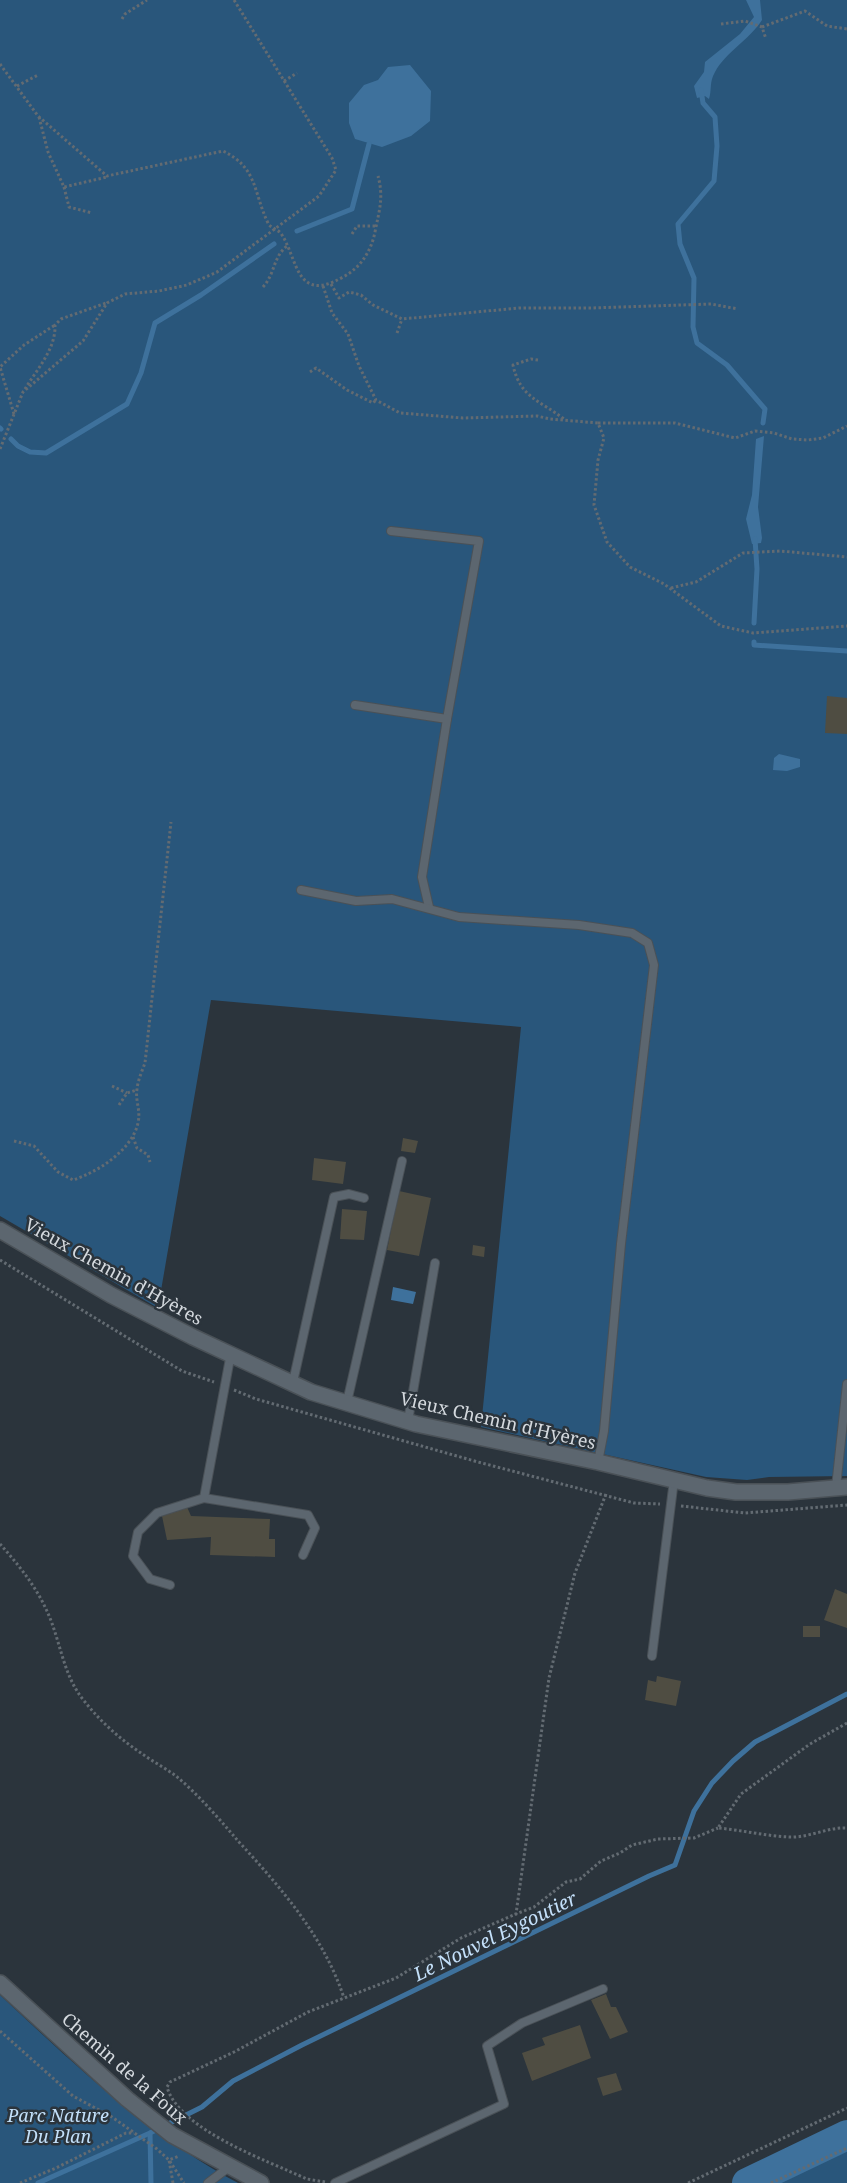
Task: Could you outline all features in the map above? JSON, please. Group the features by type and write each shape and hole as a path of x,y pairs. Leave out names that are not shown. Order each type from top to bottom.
{"street":[{"name":"Vieux Chemin d'Hyères","path":"0,1230 151,1317 311,1392 408,1421 598,1462 707,1488 736,1492 842,1487"},
{"name":"Chemin de la Foux","path":"0,1983 127,2099 172,2135 261,2183"}],"lane":[{"path":"391,531 479,541 447,719 422,877 429,907"},
{"path":"355,705 447,719"},
{"path":"301,890 356,901 392,899 429,907 459,917 579,925 632,933 648,943 654,966 621,1244 604,1431 598,1462"},
{"path":"347,1402 402,1161"},
{"path":"293,1382 334,1197 349,1194 364,1198"},
{"path":"408,1421 435,1263"},
{"path":"204,1498 214,1436 226,1386 231,1353"},
{"path":"842,1487 847,1384"},
{"path":"652,1656 674,1480"},
{"path":"170,1585 150,1579 134,1556 138,1532 156,1513 204,1498 308,1515 315,1528 303,1554"},
{"path":"335,2183 504,2104 487,2046 522,2023 603,1989"},
{"path":"208,2183 229,2166"}],"path":[{"path":"122,19 125,14 148,0"},
{"path":"14,414 0,367 24,345 61,319 93,310 125,294 159,291 187,285 217,272 319,196 336,170 332,158 234,0"},
{"path":"721,24 746,22 760,26 805,11 827,26 847,29"},
{"path":"760,26 766,39"},
{"path":"0,64 38,116 107,176"},
{"path":"284,81 297,72"},
{"path":"16,86 38,75"},
{"path":"38,116 48,152 64,188 68,207 92,213"},
{"path":"64,188 107,176 223,151 238,159 253,180 269,225 282,233 297,272 309,282 322,286 331,284 359,265 370,251 383,193 378,176"},
{"path":"352,234 357,226 376,226"},
{"path":"263,288 272,277 279,252 287,246"},
{"path":"331,284 339,298 349,292 361,295 372,305 398,315 402,319 469,315 519,308 704,304 738,309"},
{"path":"322,286 332,314 348,334 359,366 376,400 400,414 462,418 537,416 598,423 675,423 735,438 755,431 774,433 792,439 808,440 823,438 847,426"},
{"path":"23,392 83,341 107,303"},
{"path":"397,333 402,319"},
{"path":"0,449 23,392 50,350 55,336 55,325"},
{"path":"538,360 531,359 513,365 516,379 538,404 553,411 564,420"},
{"path":"310,372 316,368 347,390 372,403 376,400"},
{"path":"598,423 604,438 598,460 594,506 607,542 630,567 670,589 721,626 753,633 847,626"},
{"path":"670,589 696,582 743,553 763,550 847,557"},
{"path":"150,1162 148,1155 136,1148 134,1137 140,1107 136,1090 145,1063 171,822"},
{"path":"112,1086 127,1093"},
{"path":"119,1105 127,1093 136,1090"},
{"path":"14,1141 34,1146 58,1172 73,1180 88,1175 107,1162 134,1137"},
{"path":"0,1260 182,1371 226,1386 256,1399 370,1432 634,1503 746,1513 847,1505"},
{"path":"516,1914 549,1678 576,1573 606,1494"},
{"path":"0,1544 16,1563 46,1609 69,1679 84,1701 121,1738 176,1777 224,1824 281,1888 305,1920 336,1976 344,1998"},
{"path":"718,1828 741,1794 810,1744 847,1723"},
{"path":"330,2183 306,2179 213,2135 192,2121 175,2104 168,2088 170,2082 234,2052 308,2012 396,1978 461,1938 534,1906 566,1882 580,1879 601,1861 620,1853 632,1845 666,1839 694,1838 718,1828 788,1837 810,1836 839,1828 847,1828"},
{"path":"0,2030 73,2096 112,2117 157,2148 169,2160 184,2183"},
{"path":"688,2183 847,2108"},
{"path":"20,2183 56,2168 126,2132 134,2132"},
{"path":"771,2183 847,2148"},
{"path":"169,2160 173,2183"}],"green space":[{"path":"0,0 847,0 847,1476 769,1477 747,1480 706,1477 481,1427 521,1027 211,1000 158,1308 0,1216"},
{"name":"Parc Nature Du Plan","path":"0,1995 84,2072 143,2121 205,2164 238,2183 0,2183"},
{"path":"847,2130 847,2183 735,2183"}],"shaded area":[{"path":"746,0 760,0 762,20 751,34 731,52 715,72 709,99 705,96 697,98 694,86 704,72 705,62 740,34 754,17"},
{"path":"410,65 431,91 430,121 411,136 382,147 355,139 349,123 349,103 364,85 378,80 388,67"},
{"path":"764,436 758,507 762,538 761,543 752,544 746,519 752,495 756,439"},
{"path":"779,754 800,759 800,767 787,771 773,770 774,758"},
{"path":"393,1287 416,1292 413,1304 391,1300"}],"building":[{"path":"827,696 847,698 847,734 825,733"},
{"path":"403,1138 418,1141 415,1153 401,1151"},
{"path":"314,1158 346,1162 343,1184 312,1180"},
{"path":"399,1191 431,1198 419,1256 387,1250"},
{"path":"342,1209 367,1211 364,1240 340,1239"},
{"path":"473,1245 485,1247 484,1257 472,1255"},
{"path":"187,1507 191,1516 270,1519 269,1539 275,1539 275,1557 210,1555 211,1537 167,1540 162,1516"},
{"path":"835,1589 847,1594 847,1628 824,1620"},
{"path":"803,1626 820,1626 820,1637 803,1637"},
{"path":"657,1676 681,1681 676,1706 645,1700 648,1680 656,1682"},
{"path":"606,1994 611,2007 616,2007 628,2032 610,2039 591,2000"},
{"path":"580,2025 591,2058 532,2081 522,2053 545,2045 542,2038"},
{"path":"616,2073 622,2090 603,2096 597,2078"}],"waterway":[{"path":"701,90 703,103 715,117 717,146 714,181 678,224 680,244 694,278 693,327 697,343 727,365 765,409 763,423"},
{"path":"297,231 352,209 369,144"},
{"path":"11,439 18,446 30,452 46,453 127,404 141,373 155,323 201,295 274,244"},
{"path":"754,623 757,569 755,539"},
{"path":"754,642 754,645 847,651"},
{"name":"Le Nouvel Eygoutier","path":"151,2183 150,2133 202,2107 233,2081 302,2045 675,1865 694,1811 712,1783 733,1761 755,1742 847,1694"},
{"path":"38,2183 150,2133"},
{"path":"747,2183 847,2135"}]}
